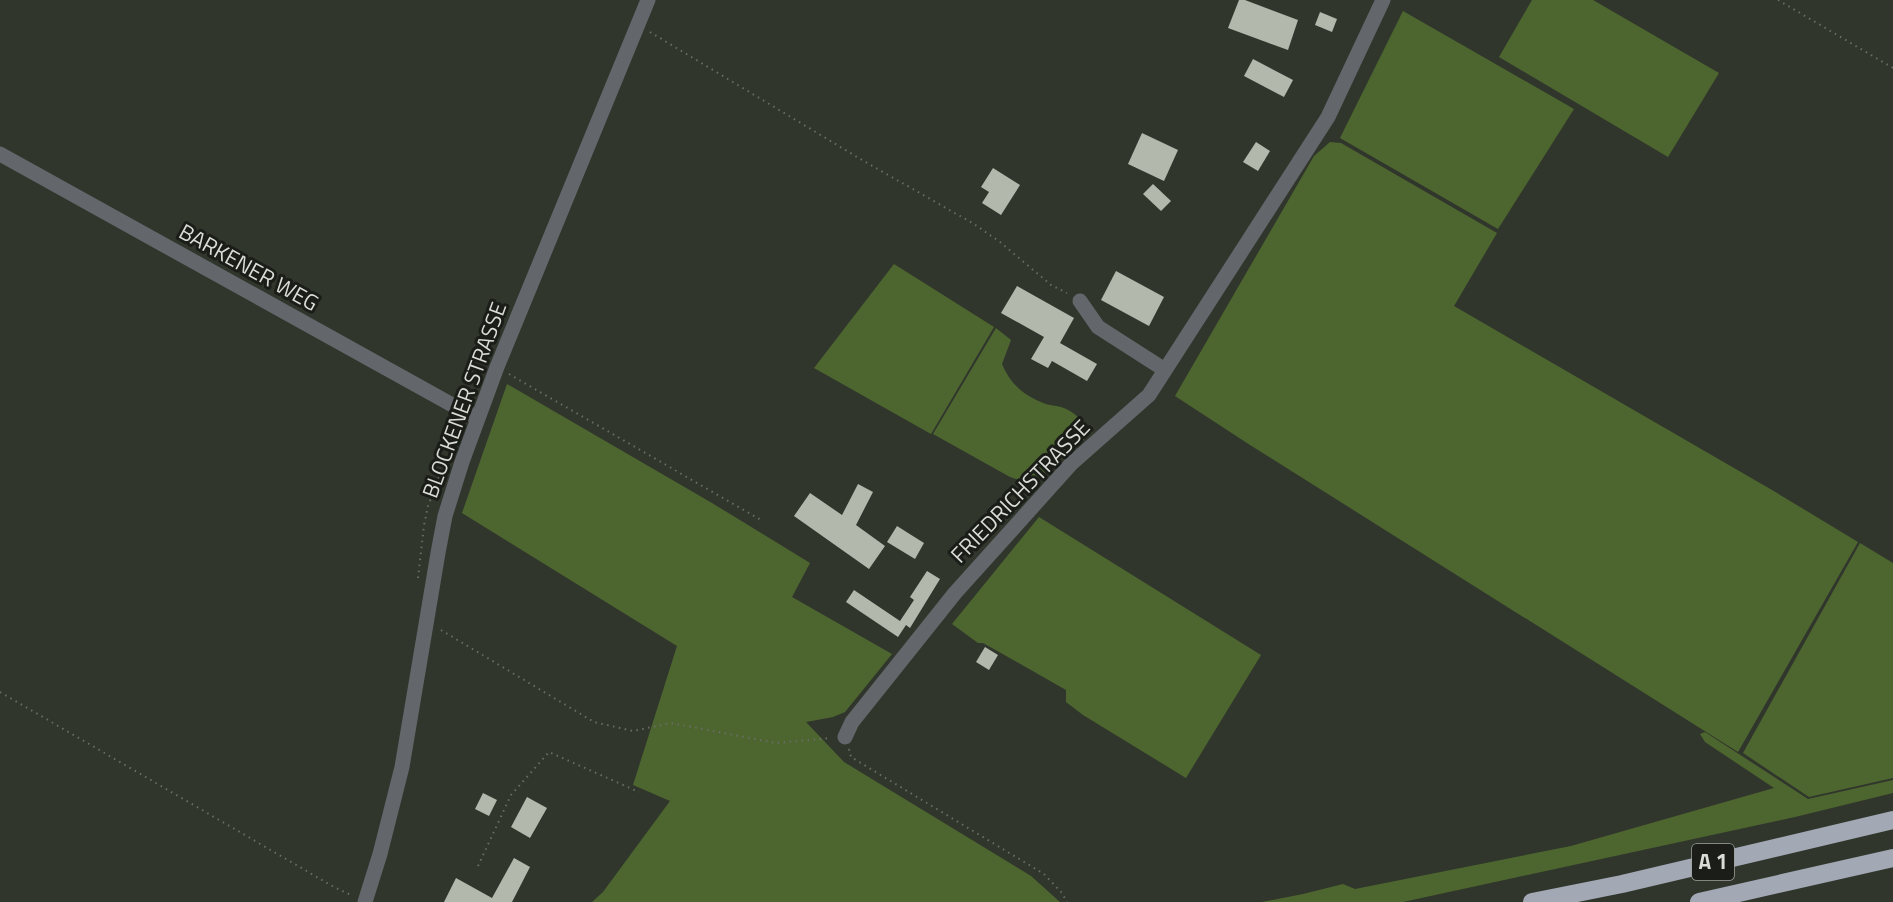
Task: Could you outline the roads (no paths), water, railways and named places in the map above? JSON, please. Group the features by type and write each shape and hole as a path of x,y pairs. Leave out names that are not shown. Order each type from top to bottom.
{"highway":[{"name":"A 1","path":"1532,902 1622,884 1893,820"},
{"name":"A 1","path":"1699,902 1893,858"}],"street":[{"name":"BLOCKENER STRASSE","path":"365,902 388,826 402,767 445,516 497,367 648,0"},
{"name":"FRIEDRICHSTRASSE","path":"845,737 852,722 955,593 1071,464 1149,394 1328,117 1383,0"},
{"name":"BARKENER WEG","path":"0,154 478,417"},
{"path":"1080,301 1098,327 1165,370"}]}
